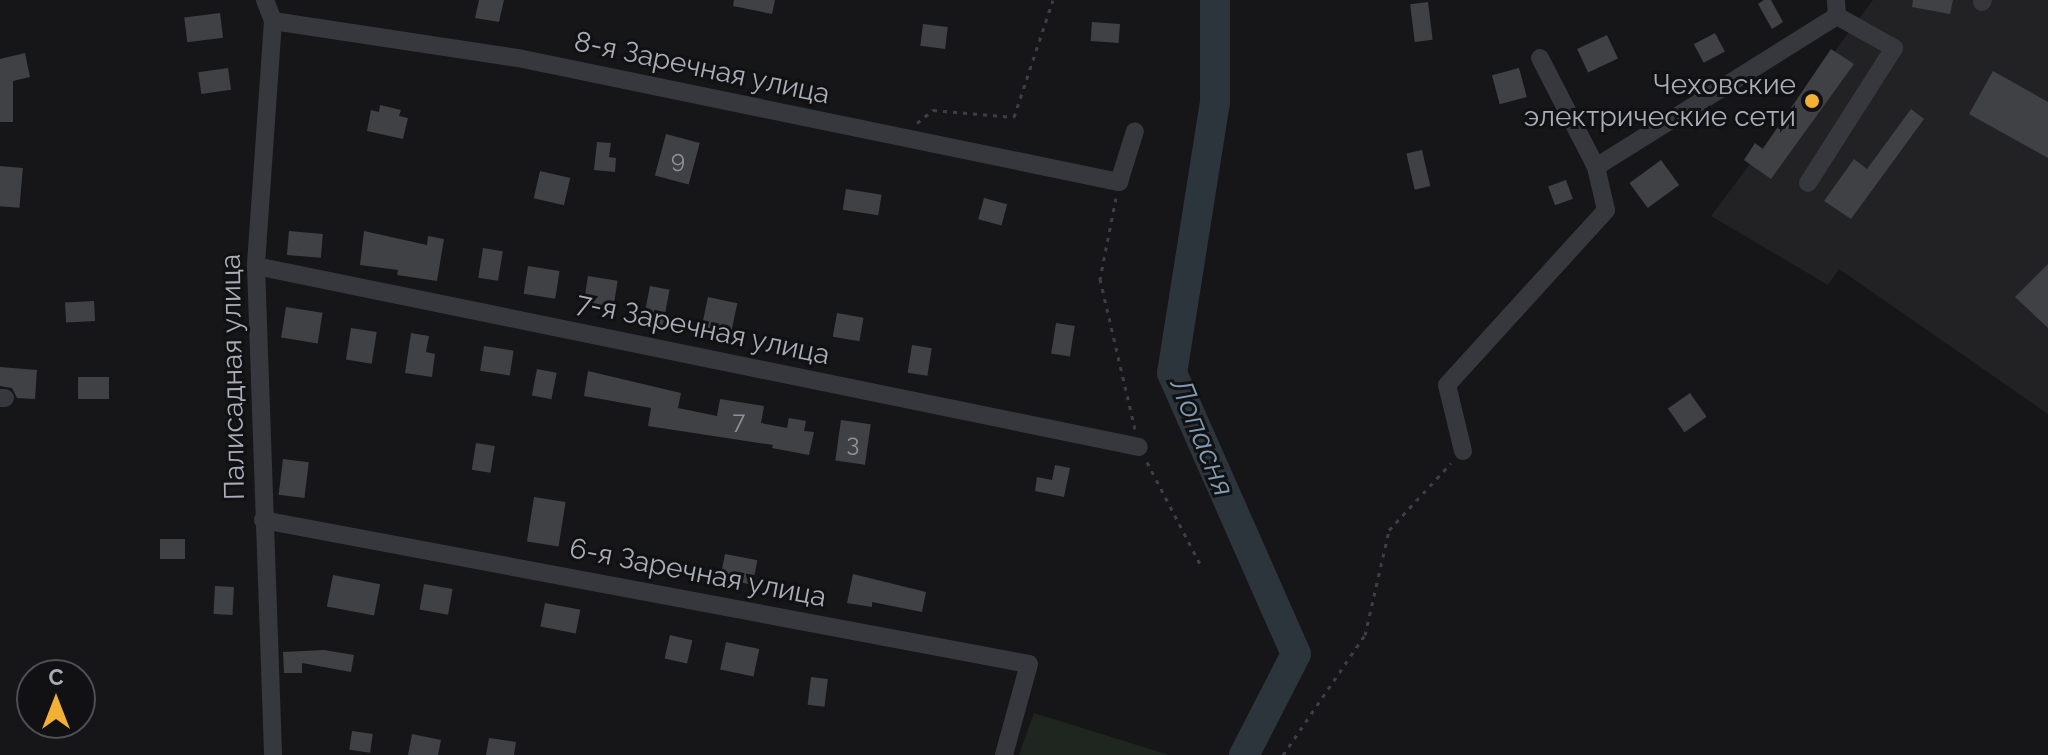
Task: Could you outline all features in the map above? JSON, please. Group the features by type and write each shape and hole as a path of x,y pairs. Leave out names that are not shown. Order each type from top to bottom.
{"street":[{"name":"Палисадная улица","path":"265,0 273,21 256,266 273,755"},
{"path":"1596,167 1836,8 1894,48 1808,183"},
{"name":"8-я Заречная улица","path":"273,21 518,58 1119,182"},
{"path":"1463,451 1447,385 1606,210 1596,167 1540,58"},
{"path":"1119,182 1135,131"},
{"name":"7-я Заречная улица","path":"256,266 1139,447"},
{"name":"6-я Заречная улица","path":"263,520 1029,664 1004,755"}],"path":[{"path":"898,138 933,110 1014,117 1053,0"},
{"path":"1119,182 1100,279 1139,447 1200,564"},
{"path":"1283,755 1365,635 1389,530 1463,451"}],"shaded area":[{"path":"1873,0 2048,0 2048,414 1839,269 1828,285 1711,216"},
{"path":"1034,713 1169,755 1019,755"}],"building":[{"path":"479,0 504,0 499,22 475,18"},
{"path":"734,0 775,0 772,14 733,6"},
{"path":"1771,0 1783,22 1772,29 1758,4"},
{"path":"1913,0 1953,0 1950,14 1912,7"},
{"path":"1428,2 1433,40 1415,42 1410,4"},
{"path":"220,13 223,38 187,42 184,17"},
{"path":"1092,22 1120,24 1119,43 1091,41"},
{"path":"923,24 948,27 945,49 920,46"},
{"path":"1715,33 1725,52 1704,63 1694,44"},
{"path":"1607,35 1618,59 1588,73 1577,49"},
{"name":"Чеховские электрические сети","path":"1831,49 1854,64 1771,179 1744,160 1755,143 1763,149"},
{"path":"25,53 30,77 13,81 13,122 0,122 0,59"},
{"path":"228,68 231,90 201,94 198,72"},
{"path":"1519,68 1527,97 1500,104 1492,75"},
{"path":"1993,71 2048,102 2048,158 1969,114"},
{"path":"380,105 401,110 399,116 408,118 403,139 367,131 371,110 379,112"},
{"path":"1911,109 1924,119 1851,219 1824,201 1854,159 1867,169"},
{"path":"666,134 700,143 689,185 655,176"},
{"path":"597,142 611,143 609,157 616,158 615,172 594,170"},
{"path":"1422,150 1430,186 1415,190 1406,154"},
{"path":"1661,160 1679,185 1648,208 1629,183"},
{"path":"0,166 23,168 19,208 0,206"},
{"path":"540,171 570,178 564,205 534,198"},
{"path":"1566,180 1573,199 1555,205 1548,186"},
{"path":"846,189 882,195 878,215 843,210"},
{"path":"984,198 1007,204 1001,225 978,219"},
{"path":"289,231 323,234 321,258 287,255"},
{"path":"364,231 427,245 428,236 444,239 437,281 397,275 398,270 360,265"},
{"path":"483,248 503,251 498,281 478,278"},
{"path":"2048,264 2048,328 2015,297"},
{"path":"528,266 560,271 555,299 524,294"},
{"path":"588,276 618,281 613,312 583,308"},
{"path":"650,286 670,290 662,327 643,323"},
{"path":"708,297 737,303 730,337 701,331"},
{"path":"94,301 95,321 66,322 65,303"},
{"path":"286,307 323,313 318,343 281,338"},
{"path":"837,313 864,318 859,341 833,337"},
{"path":"1056,323 1075,326 1070,357 1051,354"},
{"path":"351,328 377,332 372,364 346,360"},
{"path":"411,333 429,336 426,352 435,354 432,377 405,373"},
{"path":"912,345 932,348 927,376 908,373"},
{"path":"484,346 514,351 510,375 480,371"},
{"path":"0,367 37,370 35,399 17,398 12,388 0,386"},
{"path":"537,369 557,373 551,399 532,396"},
{"path":"588,371 681,393 678,408 717,416 720,399 764,406 761,423 787,428 789,418 806,421 804,431 814,432 809,455 772,448 773,445 648,426 651,408 584,396"},
{"path":"78,377 109,377 109,399 78,399"},
{"path":"1690,393 1707,417 1685,432 1668,408"},
{"path":"841,420 871,424 865,465 835,461"},
{"path":"476,443 495,446 491,473 472,470"},
{"path":"283,459 309,462 304,498 279,495"},
{"path":"1055,465 1070,468 1064,497 1035,491 1037,477 1052,480"},
{"path":"534,497 566,502 559,546 527,541"},
{"path":"160,539 185,539 185,559 160,559"},
{"path":"725,554 757,560 753,585 720,579"},
{"path":"853,574 926,592 922,612 872,602 872,607 847,603"},
{"path":"333,575 380,584 374,616 327,606"},
{"path":"424,584 453,589 448,615 419,610"},
{"path":"215,586 234,587 233,615 214,614"},
{"path":"545,603 580,610 576,633 540,627"},
{"path":"670,635 692,640 687,664 665,658"},
{"path":"726,642 759,649 753,676 720,669"},
{"path":"324,650 354,655 351,672 302,663 302,673 284,673 283,652"},
{"path":"811,677 828,679 824,707 808,705"},
{"path":"352,731 373,734 370,753 349,750"},
{"path":"412,734 441,740 438,755 408,755"},
{"path":"489,738 516,742 514,755 486,755"}],"waterway":[{"name":"Лопасня","path":"1215,0 1215,102 1172,373 1296,654 1244,755"}],"place":[{"name":"Чеховские электрические сети","path":"1812,101"}]}
